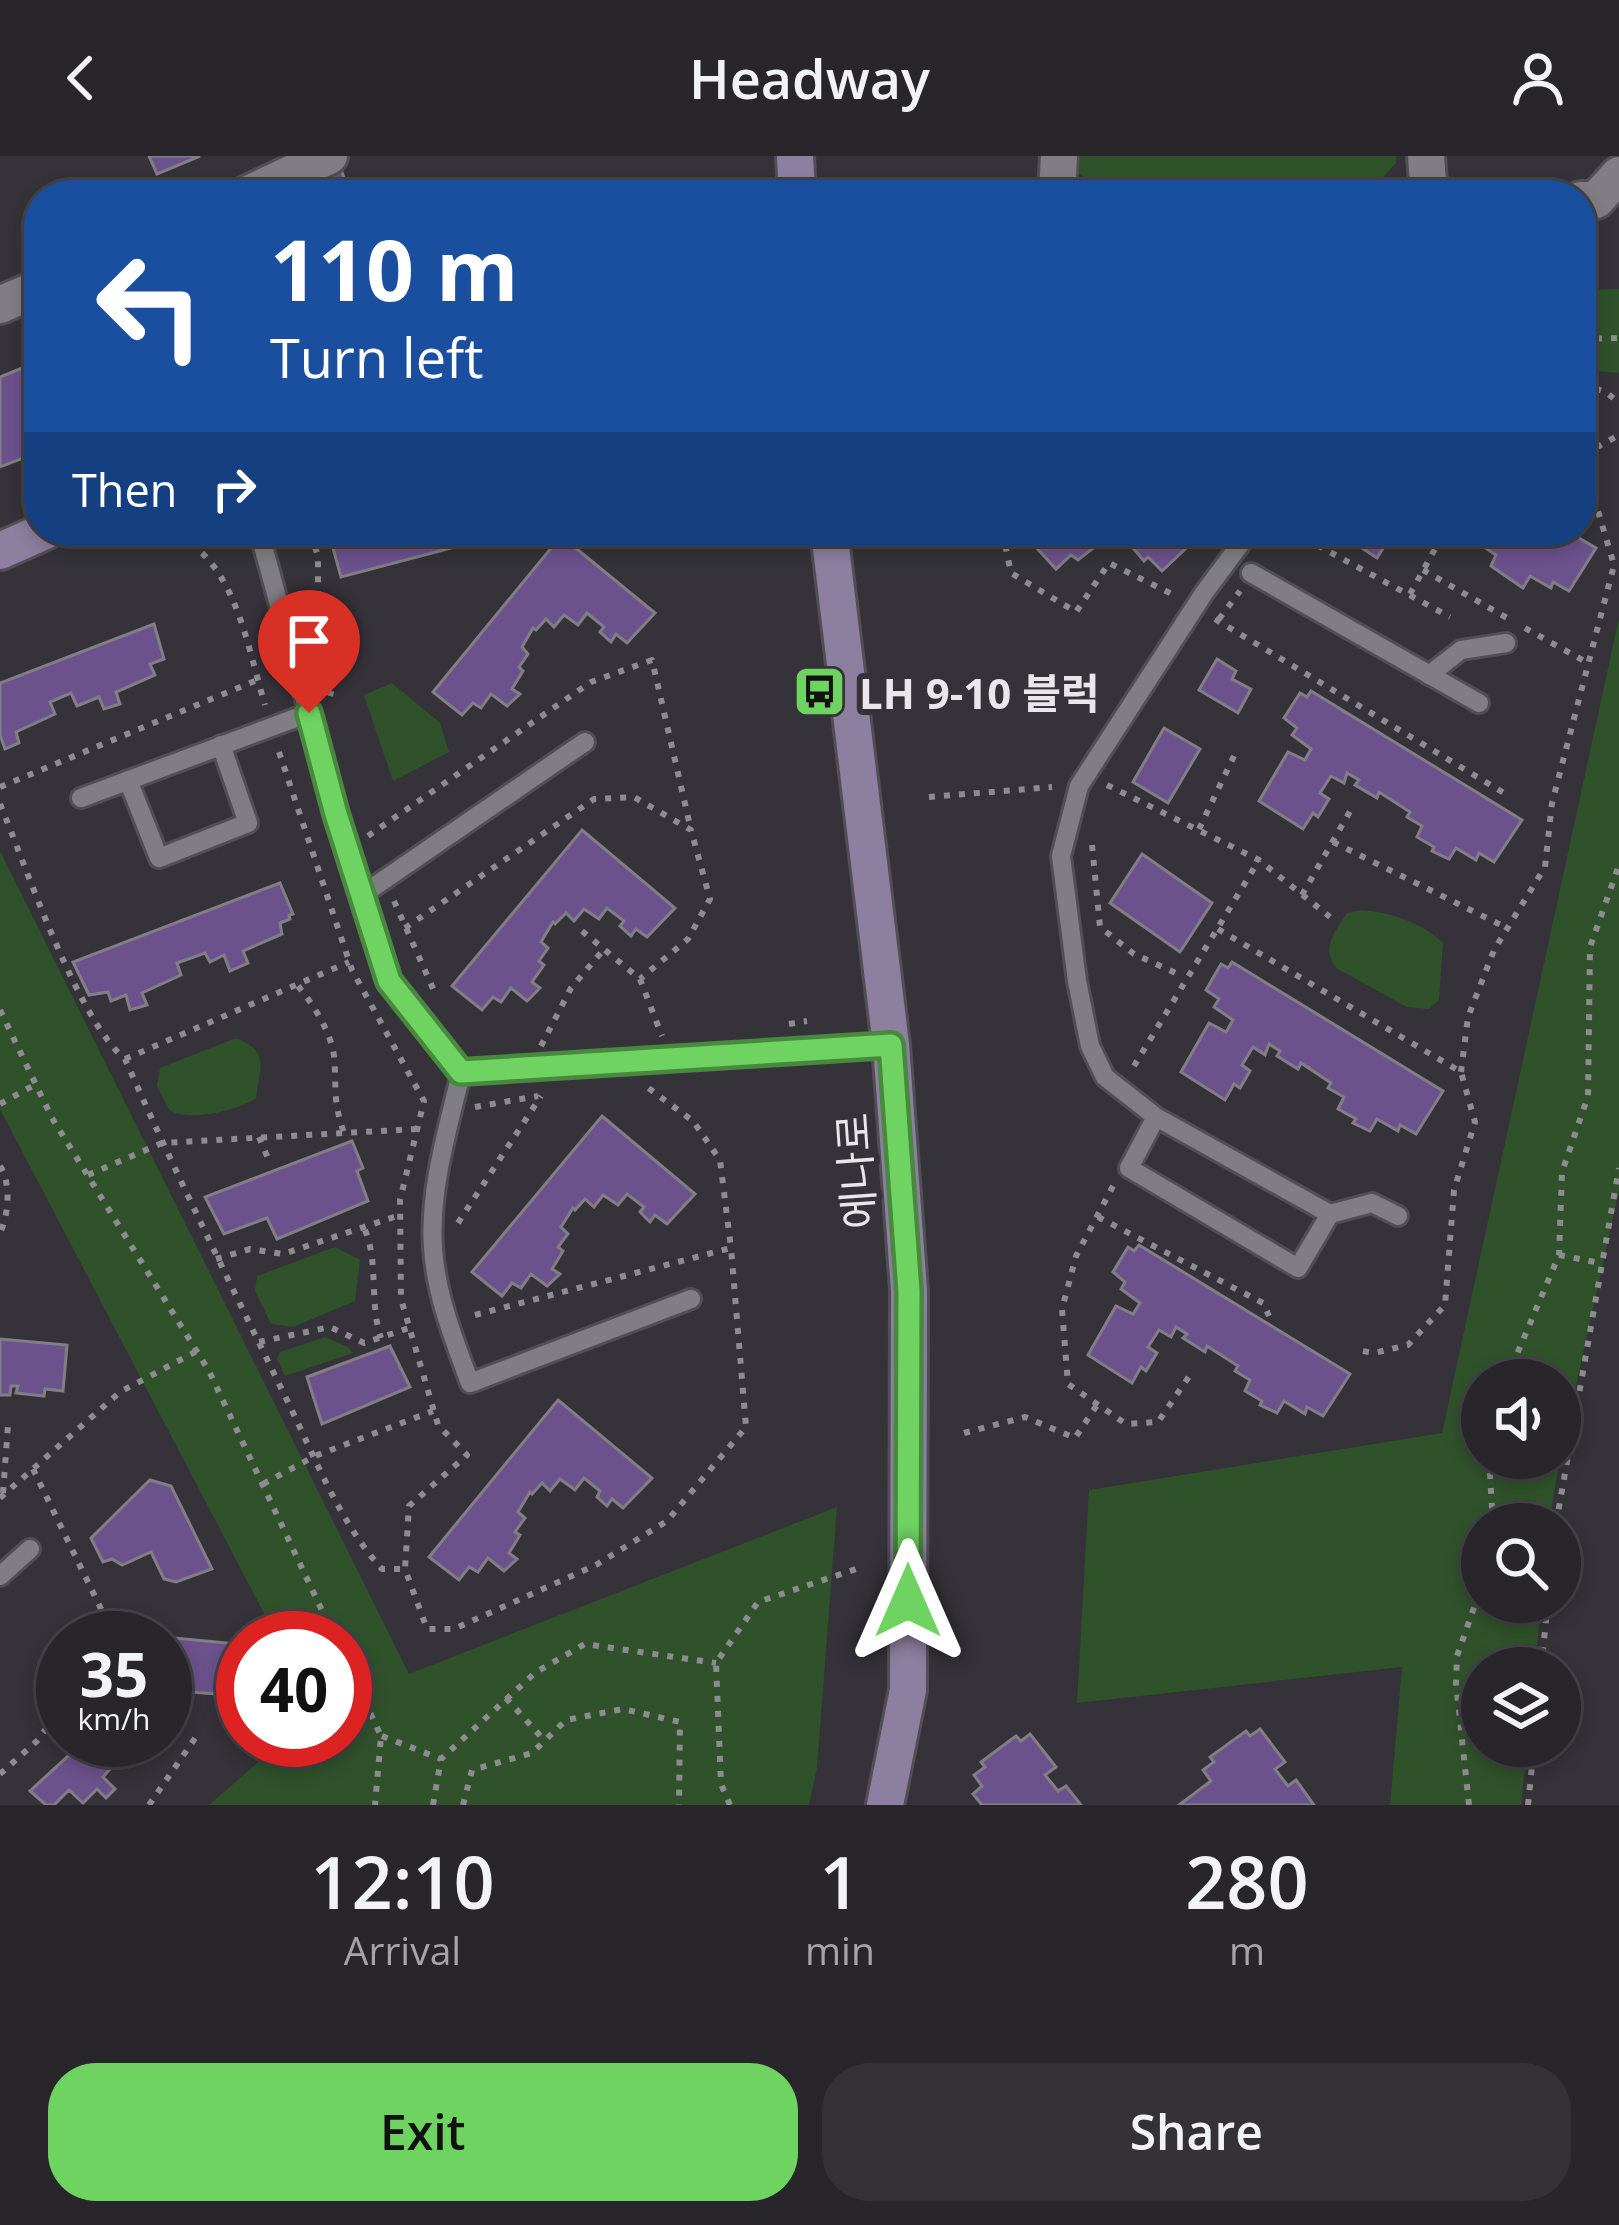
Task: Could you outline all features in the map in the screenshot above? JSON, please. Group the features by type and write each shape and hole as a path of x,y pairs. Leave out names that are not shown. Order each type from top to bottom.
{"street":[{"path":"278,180 329,156"},
{"path":"1596,200 1619,175"},
{"name":"에나로","path":"832,546 891,1045 909,1291 908,1690 885,1805"}],"lane":[{"path":"264,546 318,710 362,895 389,981 461,1072"},
{"path":"1239,546 1079,786 1061,856 1090,1046 1105,1077 1156,1117 1330,1214 1372,1203 1398,1216"},
{"path":"1251,573 1479,704"},
{"path":"1430,675 1461,650 1506,643"},
{"path":"81,798 318,710"},
{"path":"362,895 585,742"},
{"path":"128,780 159,858 248,823 221,746"},
{"path":"461,1072 891,1045"},
{"path":"461,1072 438,1170 433,1247 445,1315 470,1383 691,1298"},
{"path":"1156,1117 1129,1168 1298,1268 1330,1214"},
{"path":"0,1576 30,1549"}],"path":[{"path":"1356,1350 1374,1353 1408,1345 1445,1305 1454,1190 1475,1122 1461,1072 1468,1017 1494,950 1545,867 1552,803 1614,565 1596,510"},
{"path":"314,546 318,601 340,656 318,710"},
{"path":"1005,546 1011,573 1076,612 1109,563 1195,608 1509,796"},
{"path":"1319,546 1450,617"},
{"path":"1410,594 1436,546"},
{"path":"1217,621 1251,573"},
{"path":"0,787 257,680"},
{"path":"1199,830 1234,757"},
{"path":"1100,796 1108,784"},
{"path":"929,797 1108,784 1259,860 1330,917"},
{"path":"405,928 594,799 634,797 691,830 710,899 688,939 640,979"},
{"path":"0,804 54,936 106,1043 125,1059 216,1259 315,1456 365,1550 382,1568 405,1569"},
{"path":"1302,895 1352,806"},
{"path":"363,823 437,998"},
{"path":"1333,842 1509,929"},
{"path":"1092,843 1100,927 1134,954 1182,976"},
{"path":"1134,1066 1259,860"},
{"path":"1515,1359 1559,1255 1562,1172 1588,1096 1590,947 1619,865"},
{"path":"1219,929 1461,1072"},
{"path":"582,931 640,979 663,1039"},
{"path":"560,1048 539,1050 571,988 604,949"},
{"path":"125,1059 349,962"},
{"path":"297,986 311,1002 334,1051 333,1102 344,1133"},
{"path":"0,1010 88,1175 197,1351 322,1611"},
{"path":"785,1024 807,1021"},
{"path":"643,1041 681,1037"},
{"path":"0,1105 36,1084"},
{"path":"631,1088 651,1087 693,1120 720,1160 746,1426"},
{"path":"465,1108 554,1094"},
{"path":"453,1242 457,1224 541,1096"},
{"path":"88,1175 162,1143 417,1129"},
{"path":"259,1137 270,1163"},
{"path":"0,1166 5,1172 7,1218 0,1233"},
{"path":"1560,1503 1619,1168"},
{"path":"1116,1180 1076,1256 1062,1309 1068,1384 1126,1424 1158,1422 1190,1376"},
{"path":"1609,1213 1619,1216"},
{"path":"216,1259 250,1249 283,1254 400,1215"},
{"path":"1097,1216 1263,1304 1268,1316"},
{"path":"364,1230 370,1244 372,1313 381,1338"},
{"path":"475,1315 731,1248"},
{"path":"1559,1255 1600,1263"},
{"path":"470,1297 478,1332"},
{"path":"259,1342 330,1327 364,1343 410,1328"},
{"path":"2,1497 120,1392 197,1351"},
{"path":"964,1433 1025,1417 1076,1438 1097,1405"},
{"path":"263,1484 315,1456 433,1411"},
{"path":"2,1497 8,1425"},
{"path":"33,1469 102,1611"},
{"path":"730,1805 721,1784 716,1663 758,1602 856,1569"},
{"path":"1468,1623 1456,1656 1456,1683 1469,1805"},
{"path":"434,1805 441,1759 536,1672 584,1644 716,1663"},
{"path":"506,1698 545,1741"},
{"path":"464,1805 472,1770 532,1754 566,1720 623,1709 680,1722 679,1805"},
{"path":"372,1717 381,1736 375,1805"},
{"path":"149,1805 200,1731"},
{"path":"381,1736 441,1759"},
{"path":"0,1774 36,1742"},
{"path":"1528,1805 1532,1767"}],"green space":[{"path":"1080,156 1396,156 1396,163 1381,180 1088,180 1079,174"},
{"path":"1619,289 1619,373 1596,371 1596,290"},
{"path":"1619,618 1619,1191 1581,1363 1581,1359 1461,1359 1461,1479 1556,1479 1552,1503 1461,1503 1461,1623 1539,1623 1537,1647 1461,1647 1461,1767 1525,1767 1521,1805 1390,1805 1402,1667 1077,1703 1089,1490 1442,1433"},
{"path":"392,683 440,723 449,752 393,781 364,695"},
{"path":"0,851 409,1674 837,1507 817,1768 809,1805 209,1805 253,1767 372,1767 372,1611 263,1611 0,1109"},
{"path":"1361,910 1405,919 1443,943 1439,1000 1429,1009 1407,1007 1336,968 1331,940 1347,913"},
{"path":"236,1038 254,1049 260,1061 256,1098 213,1113 188,1115 169,1110 157,1086 160,1068"},
{"path":"335,1247 360,1260 355,1301 293,1327 271,1324 255,1291 257,1276"},
{"path":"325,1337 353,1353 285,1376 277,1359 280,1352"}],"building":[{"path":"149,156 200,156 157,174"},
{"path":"341,169 345,180 315,180"},
{"path":"24,367 24,458 0,467 0,377"},
{"path":"332,546 459,546 341,577"},
{"path":"553,546 573,546 655,613 627,643 616,634 611,642 600,632 604,627 587,613 578,625 564,615 554,627 546,619 533,628 522,647 528,654 512,689 520,694 507,706 491,694 481,708 473,703 462,715 433,692"},
{"path":"1035,546 1092,549 1078,560 1071,555 1056,569"},
{"path":"1131,546 1188,546 1162,571 1148,557 1144,561"},
{"path":"1359,546 1384,546 1377,558"},
{"path":"1482,546 1596,548 1569,591 1553,582 1551,588 1530,576 1523,588 1491,566 1496,555"},
{"path":"154,624 164,659 150,664 155,675 116,692 120,704 104,709 99,697 77,706 71,693 50,702 55,714 16,732 19,743 5,749 0,735 0,683"},
{"path":"1217,659 1236,671 1232,679 1251,689 1238,713 1199,690"},
{"path":"1311,691 1522,820 1494,862 1479,853 1476,860 1456,848 1449,859 1432,851 1434,847 1417,837 1422,826 1407,817 1410,812 1379,792 1377,798 1355,785 1359,780 1347,773 1344,783 1331,776 1320,793 1329,799 1303,829 1259,801 1288,752 1305,760 1311,749 1292,735 1297,728 1284,718 1300,693 1307,697"},
{"path":"1164,728 1200,749 1168,803 1133,782"},
{"path":"582,830 675,908 647,937 636,929 631,936 620,926 624,921 607,908 599,919 584,909 574,921 566,913 553,922 541,942 548,948 539,961 544,965 532,982 540,988 527,1001 511,988 501,1002 493,997 482,1010 452,986"},
{"path":"1142,854 1212,903 1180,952 1110,903"},
{"path":"280,883 293,914 280,923 282,934 243,951 248,963 230,971 224,955 210,962 205,953 177,963 181,975 142,993 147,1005 130,1010 126,995 111,1001 108,992 89,995 73,962"},
{"path":"1232,962 1443,1091 1416,1134 1400,1125 1398,1131 1377,1119 1370,1131 1353,1123 1356,1119 1338,1109 1344,1097 1328,1088 1331,1083 1301,1063 1298,1069 1277,1056 1280,1051 1269,1044 1265,1055 1253,1047 1242,1065 1250,1071 1240,1088 1234,1084 1225,1100 1181,1072 1209,1023 1226,1032 1233,1020 1214,1007 1219,999 1206,990 1221,964 1228,968"},
{"path":"602,1116 695,1194 667,1224 655,1215 650,1222 640,1212 644,1207 627,1194 618,1205 603,1195 594,1207 585,1199 561,1227 568,1234 558,1247 563,1251 552,1269 560,1274 547,1286 531,1274 521,1288 512,1283 502,1296 472,1272"},
{"path":"352,1141 363,1168 357,1171 368,1201 277,1239 267,1218 224,1234 205,1197"},
{"path":"1139,1245 1350,1374 1323,1416 1307,1407 1305,1414 1284,1401 1277,1413 1260,1405 1262,1401 1245,1391 1250,1380 1235,1371 1238,1366 1207,1346 1205,1352 1183,1338 1187,1334 1176,1327 1171,1337 1159,1330 1148,1347 1157,1353 1132,1383 1088,1355 1116,1306 1133,1314 1140,1303 1121,1289 1125,1282 1113,1272 1128,1247 1134,1251"},
{"path":"0,1339 67,1345 63,1391 45,1389 44,1396 16,1393 18,1386 11,1386 10,1395 0,1395"},
{"path":"390,1346 410,1387 322,1424 307,1377"},
{"path":"558,1400 652,1478 623,1508 612,1499 607,1506 597,1497 600,1491 584,1478 575,1490 560,1479 550,1491 542,1483 518,1512 525,1518 509,1553 517,1559 504,1571 488,1558 478,1572 469,1567 459,1580 429,1557"},
{"path":"150,1480 171,1486 212,1569 176,1582 164,1579 151,1552 122,1565 112,1559 103,1562 91,1538"},
{"path":"192,1640 216,1642 216,1694 192,1692"},
{"path":"1260,1729 1285,1762 1275,1769 1288,1786 1296,1780 1314,1805 1179,1805 1211,1781 1203,1770 1214,1762 1210,1757 1246,1731 1250,1736"},
{"path":"1030,1734 1056,1767 1045,1775 1058,1791 1066,1786 1081,1805 982,1805 973,1794 982,1786 974,1775 985,1767 981,1762 1016,1736 1021,1741"},
{"path":"56,1767 112,1767 103,1777 115,1789 106,1798 97,1789 83,1803 69,1790 54,1805 46,1805 30,1791"}],"place":[{"name":"LH 9-10 블럭","path":"820,692"}],"route":[{"path":"309,713 389,981 461,1072 891,1045 909,1291 908,1601"}]}
